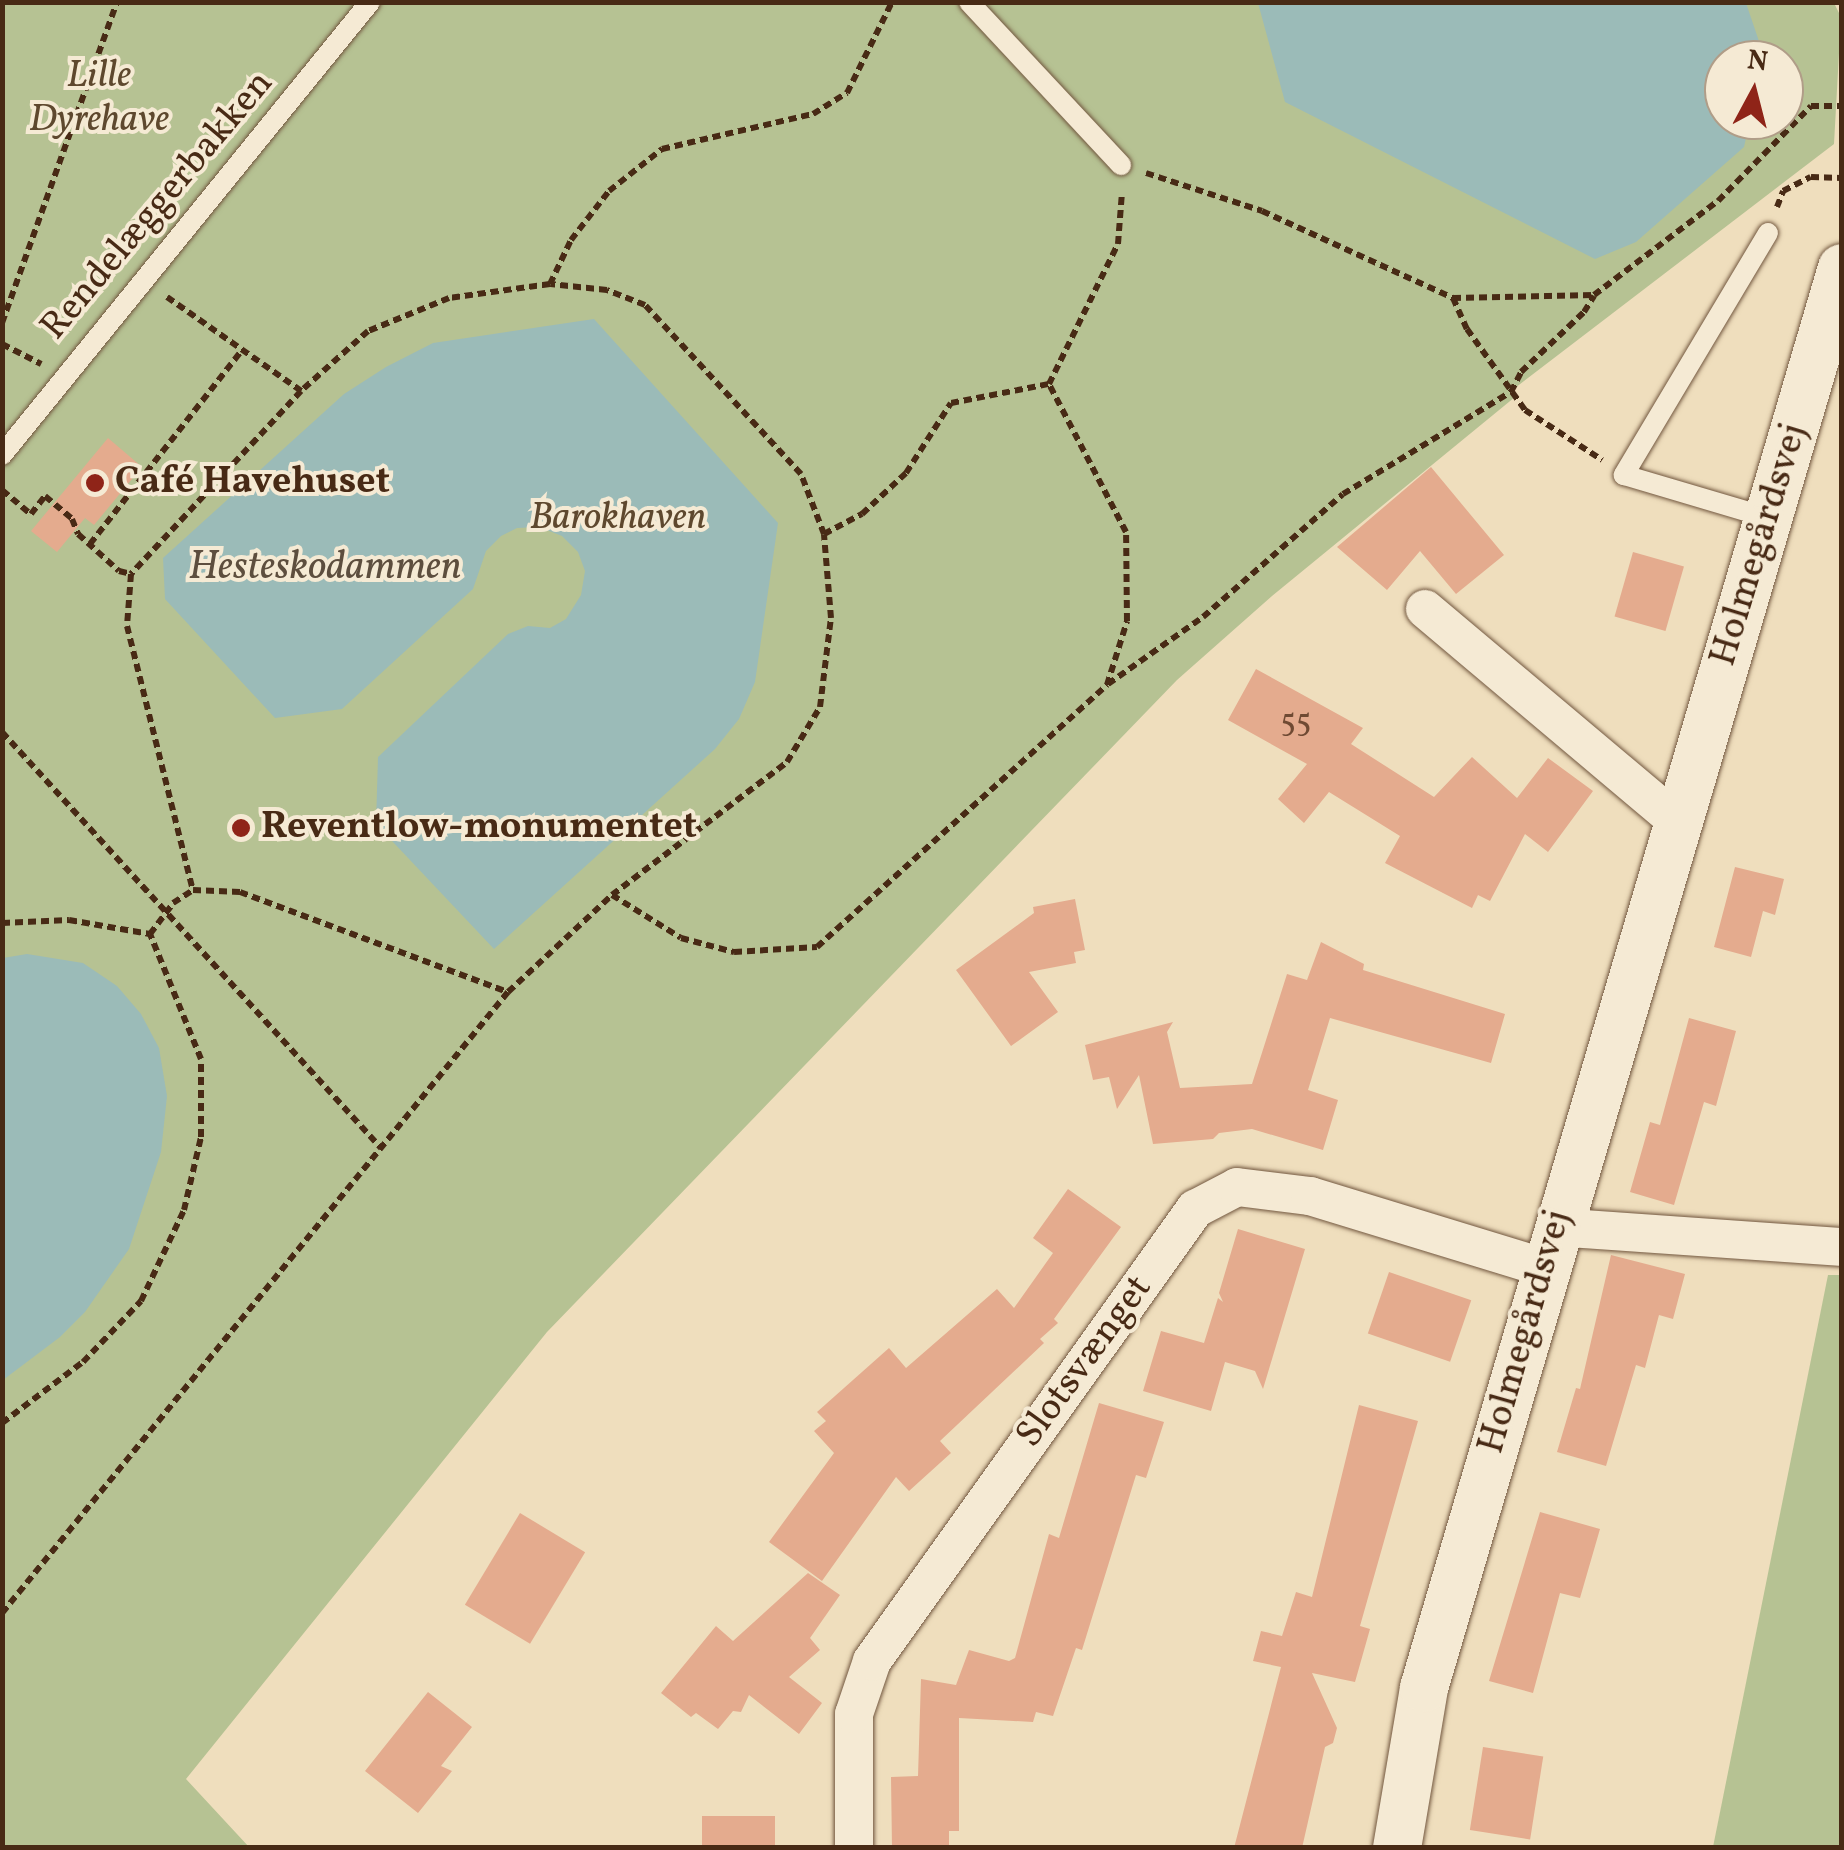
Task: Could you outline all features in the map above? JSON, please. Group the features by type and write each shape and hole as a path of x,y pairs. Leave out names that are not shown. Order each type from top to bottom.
{"street":[{"name":"Holmegårdsvej","path":"1396,1848 1424,1688 1842,268"},
{"path":"1425,609 1677,820"},
{"name":"Slotsvænget","path":"854,1848 854,1714 872,1661 1195,1209 1237,1186 1310,1196 1551,1247 1842,1247"}],"lane":[{"name":"Rendelæggerbakken","path":"2,454 63,376 146,282 370,2"},
{"path":"969,2 1122,166"},
{"path":"1768,233 1624,474 1768,518"}],"path":[{"path":"2,324 84,105 117,2"},
{"path":"550,284 570,240 609,191 662,149 814,114 848,93 892,2"},
{"path":"612,895 681,938 734,952 817,948 1108,685 1203,616 1343,494 1511,392 1521,372 1584,312 1594,295 1718,201 1811,106 1842,106"},
{"path":"1049,384 1118,244 1122,166 1262,211 1453,298 1594,295"},
{"path":"1768,233 1784,191 1811,177 1842,178"},
{"path":"146,282 301,391"},
{"path":"2,1613 508,992 612,895 787,762 820,706 831,618 824,534 802,474 645,305 608,290 550,284 450,298 368,331 301,391 131,574 127,626 193,890"},
{"path":"1453,298 1467,329 1525,410 1624,474"},
{"path":"2,344 63,376"},
{"path":"90,544 242,350"},
{"path":"824,534 862,514 906,473 951,404 1049,384"},
{"path":"1049,384 1126,532 1127,621 1108,685"},
{"path":"2,490 32,514 45,496 72,518 78,534 119,571 131,574"},
{"path":"2,732 381,1148"},
{"path":"150,934 166,913 193,890 240,892 508,992"},
{"path":"2,923 69,920 150,934"},
{"path":"2,1423 84,1362 141,1301 184,1210 200,1137 201,1059 150,934"}],"green space":[{"name":"Barokhaven","path":"3,3 1834,3 1841,17 1834,144 1511,391 1515,397 1272,596 1177,680 547,1332 186,1779 249,1847 3,1848"},
{"path":"1828,1275 1842,1275 1841,1847 1713,1847"}],"water":[{"path":"1258,3 1746,3 1759,40 1704,40 1704,140 1746,140 1744,147 1636,242 1595,259 1285,102"},
{"name":"Hesteskodammen","path":"594,319 778,523 755,682 739,719 715,749 494,949 376,824 378,757 508,634 528,626 550,628 566,619 581,595 585,571 578,552 562,536 539,527 517,528 501,536 486,551 473,589 342,709 275,718 165,599 163,558 344,394 386,367 433,343"},
{"path":"27,954 83,963 117,986 141,1014 159,1048 167,1096 161,1152 129,1249 85,1312 60,1337 3,1380 3,958"}],"building":[{"path":"108,438 142,467 94,525 85,518 57,552 31,531"},
{"path":"1431,467 1504,555 1456,594 1420,551 1387,590 1337,547"},
{"path":"1633,552 1684,567 1665,631 1615,616"},
{"path":"1256,669 1363,728 1351,744 1434,797 1472,757 1517,798 1548,758 1593,791 1548,852 1525,834 1490,901 1478,895 1472,908 1385,863 1400,836 1329,792 1304,823 1278,799 1307,764 1228,720"},
{"path":"1735,867 1784,879 1775,915 1763,911 1751,957 1714,947"},
{"path":"1075,899 1085,950 1074,952 1076,963 1029,972 1058,1012 1011,1046 956,970 1034,913 1033,907"},
{"path":"1321,942 1364,964 1363,970 1505,1014 1491,1063 1330,1018 1308,1090 1338,1100 1323,1150 1252,1129 1219,1133 1213,1139 1153,1144 1139,1075 1117,1109 1109,1077 1093,1080 1085,1045 1173,1022 1167,1032 1180,1088 1252,1084 1287,974 1307,980"},
{"path":"1689,1018 1736,1031 1716,1106 1704,1102 1674,1205 1630,1192 1650,1122 1660,1125"},
{"path":"1068,1189 1121,1227 1054,1319 1058,1323 1040,1339 1044,1343 940,1441 951,1453 909,1491 896,1477 822,1581 769,1542 834,1453 814,1431 826,1421 817,1412 889,1348 906,1368 997,1289 1014,1308 1053,1253 1033,1238"},
{"path":"1238,1229 1305,1249 1263,1389 1255,1371 1225,1362 1211,1411 1143,1391 1161,1331 1204,1343 1218,1298 1223,1302 1219,1293"},
{"path":"1611,1255 1685,1274 1673,1319 1659,1315 1645,1368 1636,1365 1606,1466 1557,1452 1576,1388 1580,1389"},
{"path":"1389,1272 1471,1300 1450,1362 1368,1333"},
{"path":"1099,1403 1164,1422 1146,1478 1136,1475 1082,1650 1076,1648 1053,1716 1036,1712 1033,1722 959,1718 959,1831 949,1831 949,1848 892,1848 891,1777 918,1776 921,1679 956,1685 969,1650 1009,1661 1015,1658 1049,1534 1059,1538"},
{"path":"1359,1405 1418,1421 1360,1626 1370,1629 1355,1682 1312,1673 1337,1728 1333,1743 1325,1747 1302,1848 1234,1848 1281,1667 1253,1661 1261,1631 1282,1636 1296,1592 1312,1597"},
{"path":"1540,1512 1600,1529 1580,1598 1560,1593 1533,1693 1489,1681"},
{"path":"520,1513 585,1552 530,1644 465,1605"},
{"path":"808,1573 840,1595 810,1638 820,1650 789,1677 822,1703 799,1734 749,1695 741,1712 733,1711 718,1729 696,1713 691,1717 661,1693 716,1626 733,1641"},
{"path":"428,1692 472,1727 441,1766 452,1771 418,1813 365,1771"},
{"path":"1483,1747 1543,1757 1530,1840 1470,1830"},
{"path":"702,1816 775,1816 775,1848 702,1848"}],"place":[{"name":"Café Havehuset","path":"95,483"},
{"name":"Reventlow-monumentet","path":"241,828"}],"park label":[{"name":"Lille Dyrehave","path":"99,98"}]}
